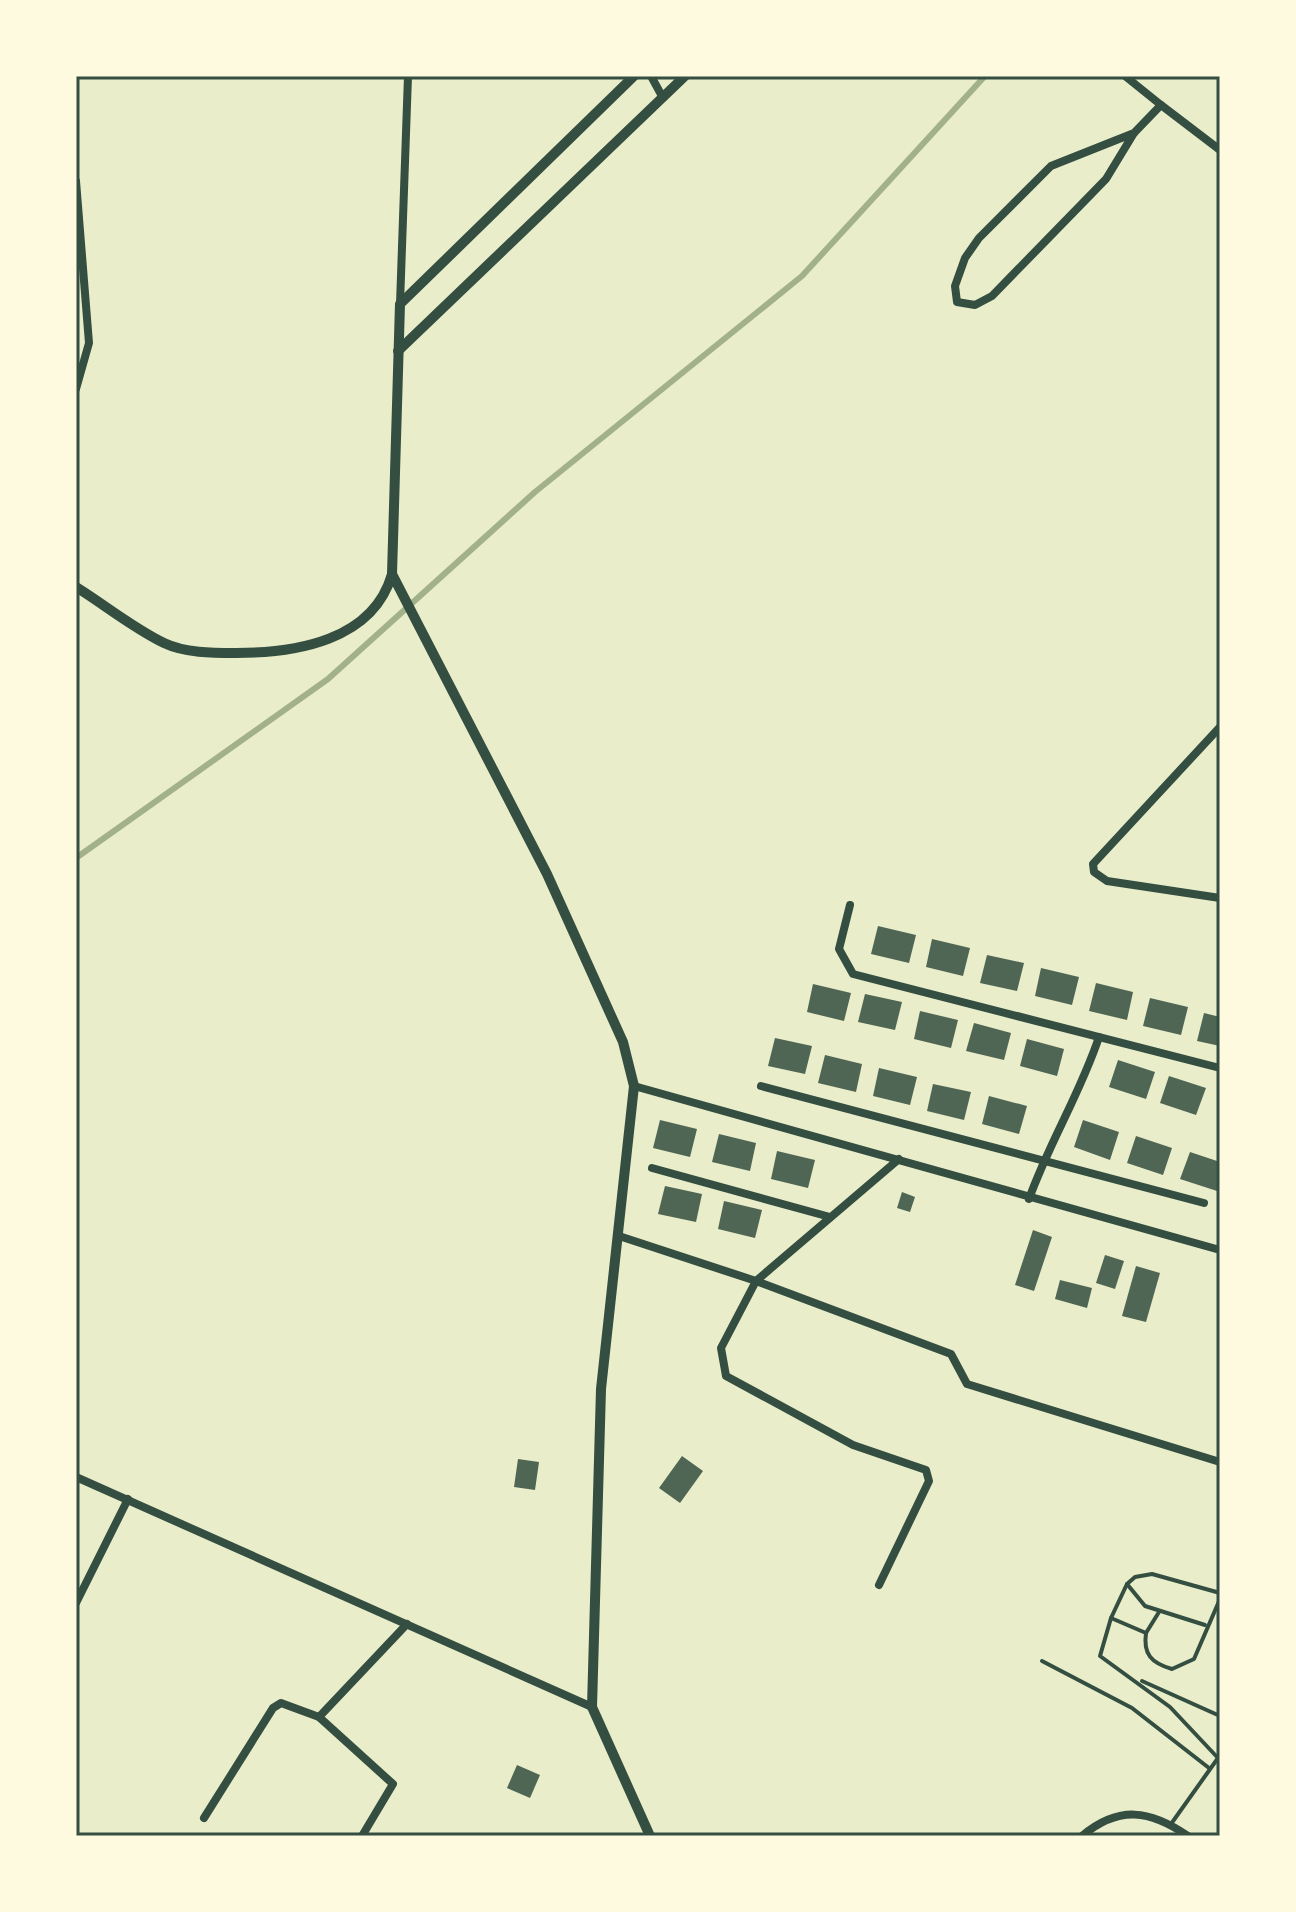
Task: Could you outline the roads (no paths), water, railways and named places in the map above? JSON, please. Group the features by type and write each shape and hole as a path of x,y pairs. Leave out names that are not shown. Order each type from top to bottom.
{"street":[{"path":"76,587 165,643 192,651 259,653 313,646 354,626 376,606 392,574 408,76"},
{"path":"400,304 634,76"},
{"path":"651,76 663,98"},
{"path":"398,351 685,76"},
{"path":"1125,76 1220,150"},
{"path":"1134,133 1051,166 979,238 965,258 955,286 957,302 975,305 992,296 1106,179 1134,133 1161,105"},
{"path":"76,181 89,343 76,389"},
{"path":"392,574 547,874 623,1042 634,1086 601,1389 592,1707 650,1836"},
{"path":"1220,727 1093,864 1094,872 1107,881 1220,898"},
{"path":"850,905 839,949 853,974 1220,1068"},
{"path":"1029,1199 1043,1160 1083,1085 1099,1037"},
{"path":"634,1086 1220,1250"},
{"path":"761,1086 1204,1203"},
{"path":"879,1585 929,1481 926,1470 853,1445 726,1376 721,1348 756,1281 899,1159"},
{"path":"652,1168 830,1217"},
{"path":"619,1236 756,1281 951,1354 967,1384 1220,1462"},
{"path":"76,1477 592,1707"},
{"path":"76,1603 128,1499"},
{"path":"319,1717 407,1624"},
{"path":"204,1818 273,1708 281,1703 319,1717 393,1784 362,1836"},
{"path":"1082,1836 1109,1817 1140,1813 1171,1824 1188,1836"}],"lane":[{"path":"1159,1612 1146,1633 1144,1647 1158,1665 1172,1669 1194,1659 1205,1625 1220,1596 1152,1574 1135,1577 1127,1584 1111,1618 1100,1656 1170,1707 1219,1757 1171,1824"},
{"path":"1127,1584 1145,1606 1205,1625"},
{"path":"1111,1618 1146,1633"},
{"path":"1042,1661 1132,1708 1209,1768"},
{"path":"1134,1678 1220,1716"}],"waterway":[{"path":"76,858 328,679 535,492 802,276 985,76"}]}
